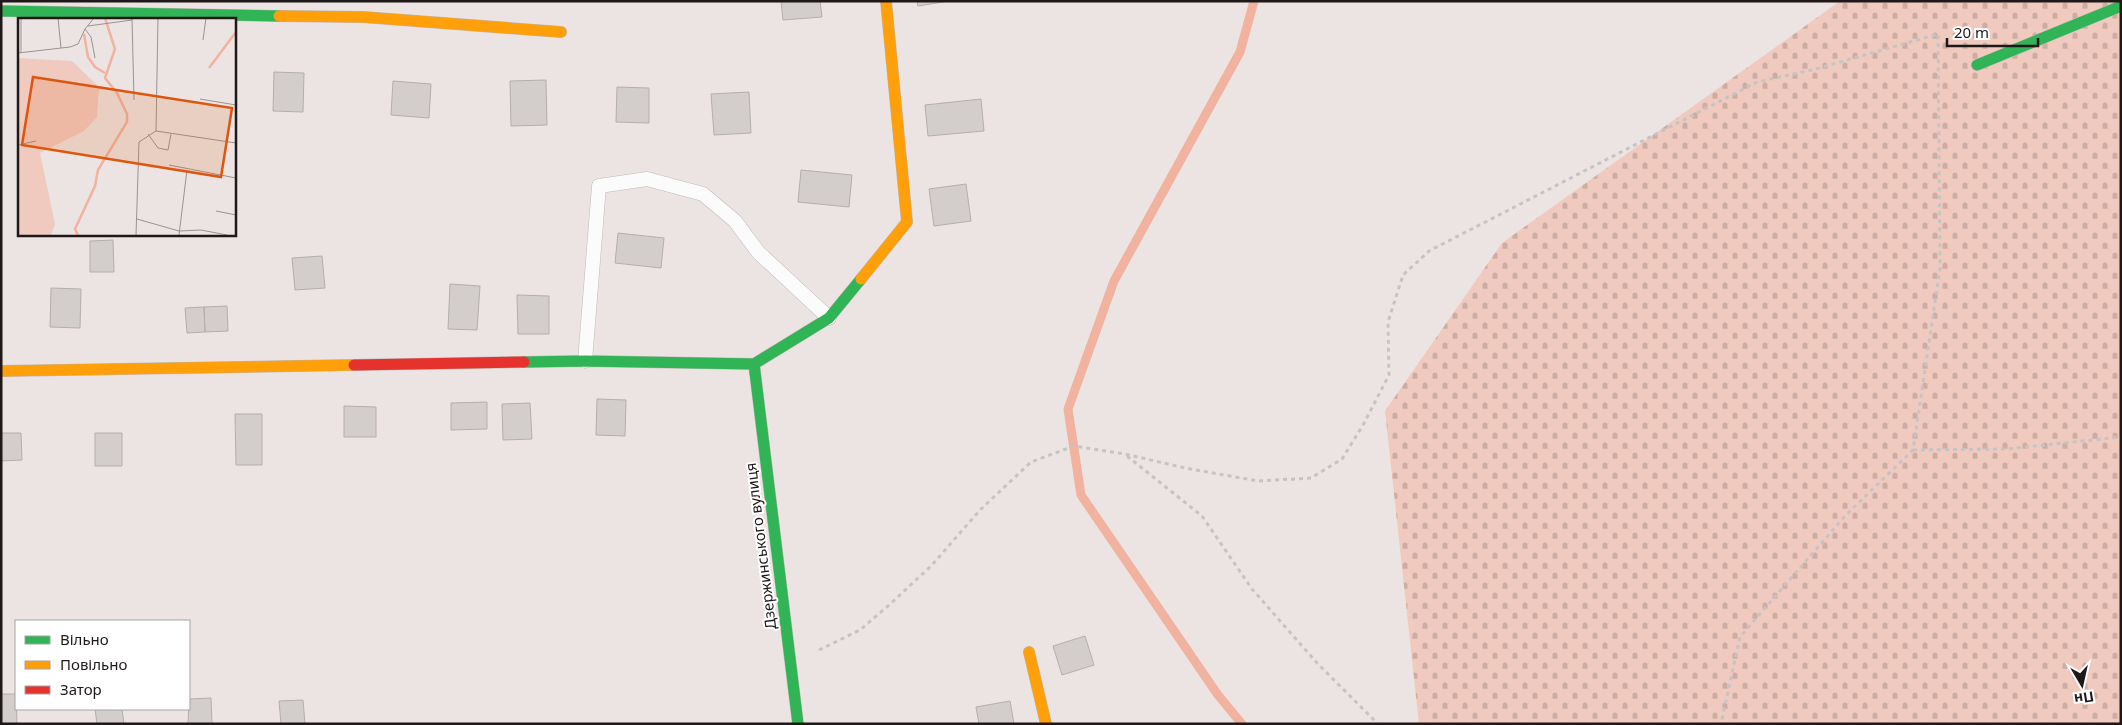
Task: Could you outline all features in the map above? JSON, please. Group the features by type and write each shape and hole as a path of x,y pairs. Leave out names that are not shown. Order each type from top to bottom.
{"street":[{"path":"1,371 585,361 754,364 829,318 907,222 886,1"},
{"path":"1977,65 2121,6"},
{"path":"1,11 363,18 561,32"},
{"name":"Дзержинського вулиця","path":"754,364 798,724"},
{"path":"1029,652 1046,724"}],"lane":[{"path":"585,361 599,186 646,179 703,194 735,221 758,252 829,318"}],"path":[{"path":"790,664 860,630 931,566 981,510 1031,462 1074,446 1125,454 1185,468 1258,481 1311,478 1342,459 1363,425 1389,375 1388,322 1403,275 1429,251 1757,82 1812,70 1938,34 1940,269 1913,450 1845,516 1740,637 1721,724"},
{"path":"1913,450 2006,449 2121,437"},
{"path":"1125,454 1202,516 1252,589 1318,664 1378,724"}],"green space":[{"path":"1840,1 2121,1 2121,724 1419,724 1385,411 1502,243"}],"building":[{"path":"781,1 820,1 822,17 783,20"},
{"path":"917,1 949,1 918,6"},
{"path":"274,72 304,73 303,112 273,111"},
{"path":"546,80 547,125 511,126 510,81"},
{"path":"393,81 431,84 429,118 391,115"},
{"path":"617,87 649,88 649,123 616,122"},
{"path":"749,92 751,133 714,135 711,94"},
{"path":"981,99 984,131 928,136 925,105"},
{"path":"801,170 852,175 849,207 798,202"},
{"path":"966,184 971,221 934,226 929,189"},
{"path":"618,233 664,238 661,268 615,263"},
{"path":"113,240 114,272 90,272 90,241"},
{"path":"322,256 325,288 295,290 292,258"},
{"path":"450,284 480,286 477,330 448,329"},
{"path":"51,288 81,289 80,328 50,327"},
{"path":"517,295 549,296 549,334 518,334"},
{"path":"227,306 228,331 205,332 204,307"},
{"path":"204,307 205,332 187,333 185,308"},
{"path":"597,399 626,400 625,436 596,435"},
{"path":"487,402 487,429 451,430 451,403"},
{"path":"530,403 532,439 503,440 502,404"},
{"path":"344,406 376,407 376,437 344,437"},
{"path":"235,414 262,414 262,465 236,465"},
{"path":"1,433 21,433 22,460 1,461"},
{"path":"95,433 122,433 122,466 95,466"},
{"path":"1085,636 1094,665 1062,675 1053,646"},
{"path":"1,694 15,694 17,724 1,724"},
{"path":"211,698 212,724 188,724 190,699"},
{"path":"303,700 305,724 281,724 279,701"},
{"path":"1010,701 1014,724 979,724 976,707"},
{"path":"95,710 122,710 124,724 97,724"}],"waterway":[{"path":"1242,724 1218,695 1081,495 1068,409 1114,281 1240,52 1254,1"}],"traffic: fast":[{"path":"1977,65 2121,6"},
{"path":"1,11 279,16"},
{"path":"524,362 585,361 754,364 829,318 861,279"},
{"path":"754,364 798,724"}],"traffic: slow":[{"path":"861,279 907,222 886,1"},
{"path":"279,16 363,17 561,32"},
{"path":"1,371 354,365"},
{"path":"1029,652 1046,724"}],"traffic: jam":[{"path":"354,365 524,362"}]}
